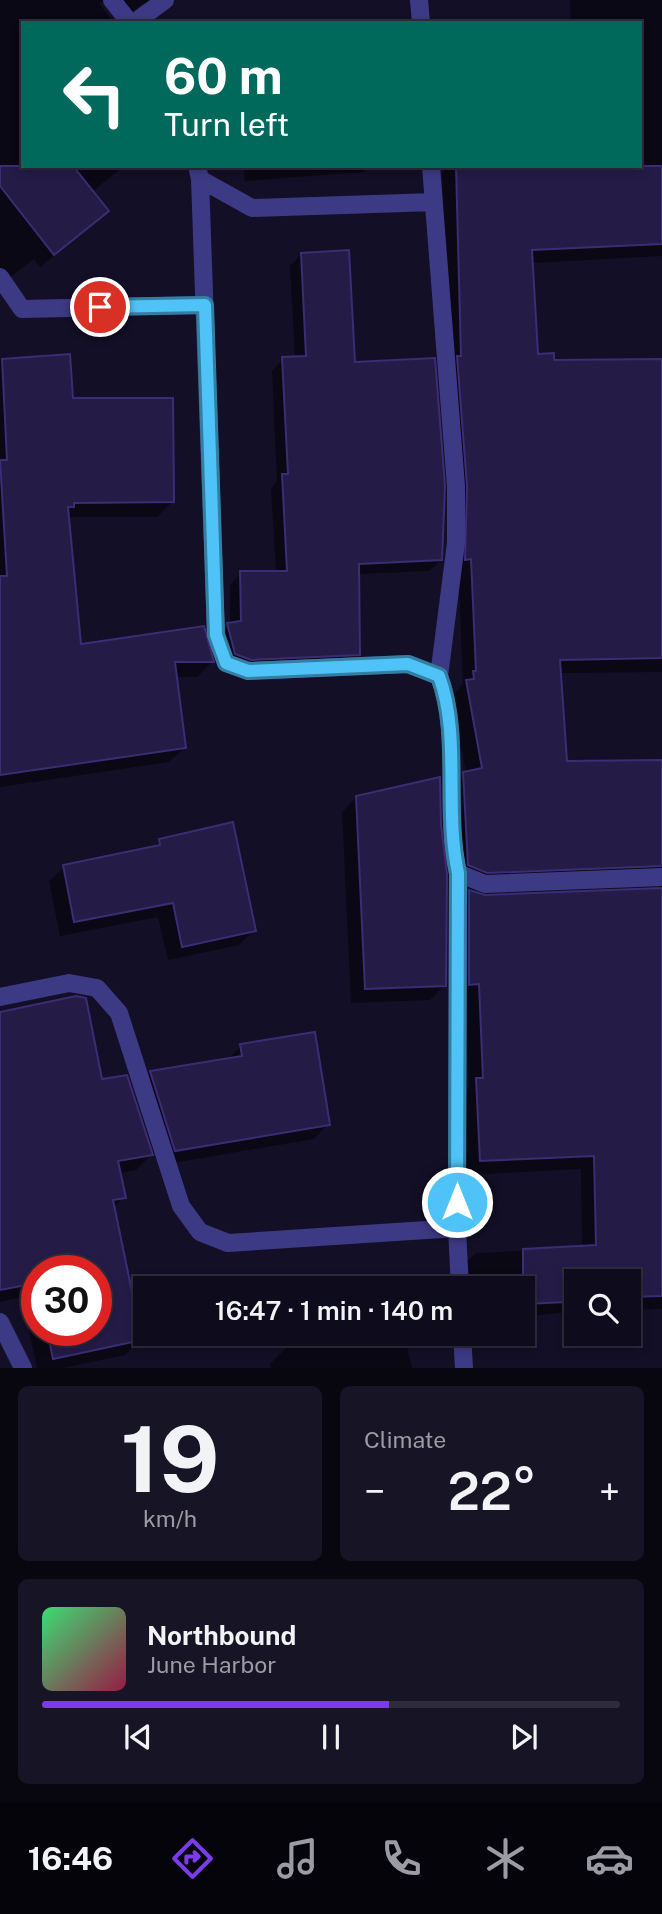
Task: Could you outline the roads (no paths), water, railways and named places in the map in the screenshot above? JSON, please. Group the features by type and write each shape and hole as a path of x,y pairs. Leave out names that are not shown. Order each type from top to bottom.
{"street":[{"path":"112,0 130,21"},
{"path":"135,21 165,0"},
{"path":"419,0 421,21"},
{"path":"431,168 456,486 456,543 439,676 449,702 450,840 458,873 457,1227 459,1276"},
{"path":"198,172 252,208 433,202"},
{"path":"198,172 216,635 226,663 248,671 408,664 439,676"},
{"path":"0,277 22,309 205,305"},
{"path":"458,873 485,884 662,877"},
{"path":"0,997 69,983 97,988 119,1013 181,1206 200,1232 228,1243 457,1227"},
{"path":"0,1322 23,1368"},
{"path":"463,1346 464,1368"}]}
